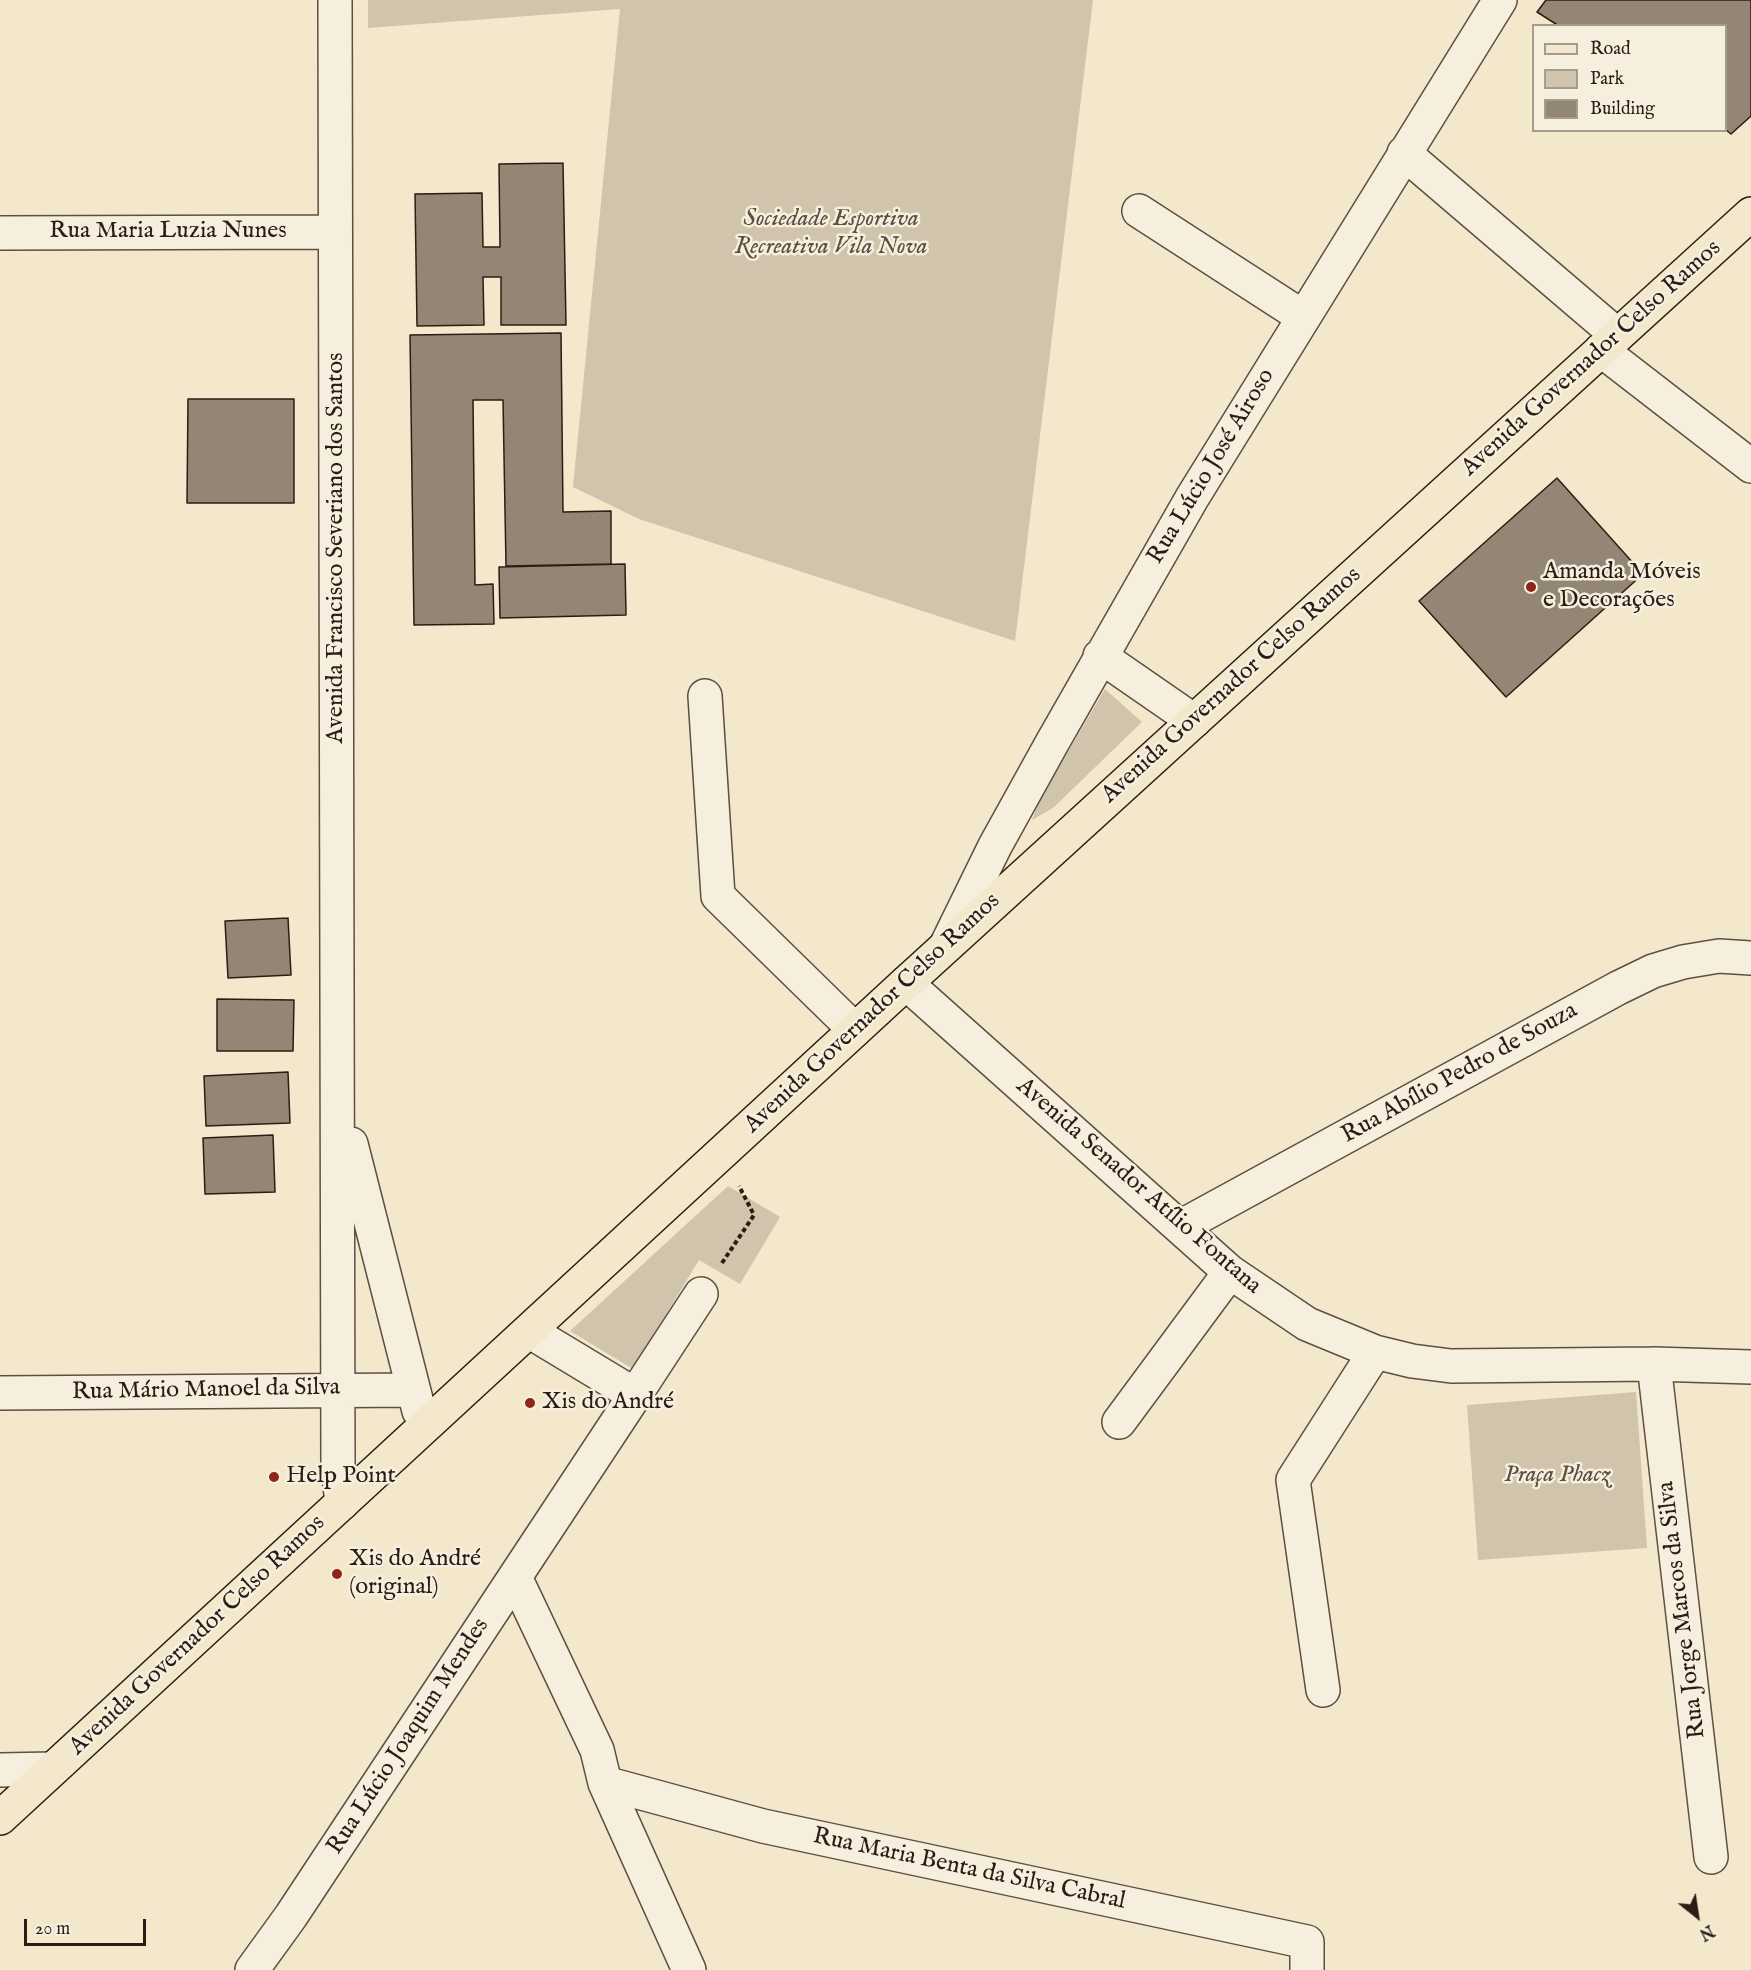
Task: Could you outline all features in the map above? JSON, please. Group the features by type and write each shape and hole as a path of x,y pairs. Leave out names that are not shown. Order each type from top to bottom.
{"main road":[{"name":"Avenida Governador Celso Ramos","path":"0,1818 906,983 1751,214"}],"street":[{"name":"Avenida Francisco Severiano dos Santos","path":"335,0 338,1469 342,1503"},
{"name":"Rua Lúcio José Airoso","path":"946,947 995,846 1100,656 1192,498 1500,0"},
{"path":"1404,153 1609,343 1751,466"},
{"path":"1140,211 1303,317"},
{"name":"Rua Maria Luzia Nunes","path":"0,233 335,232"},
{"path":"1100,656 1194,721"},
{"path":"705,696 718,896 855,1030"},
{"name":"Rua Abílio Pedro de Souza","path":"1180,1227 1618,987 1653,971 1683,962 1719,956 1751,958"},
{"name":"Avenida Senador Atílio Fontana","path":"906,983 1230,1272 1307,1324 1375,1352 1412,1361 1451,1366 1654,1364 1751,1367"},
{"name":"Avenida Francisco Severiano dos Santos","path":"339,1096 423,1428"},
{"path":"1119,1422 1230,1272"},
{"name":"Rua Lúcio Joaquim Mendes","path":"252,1970 291,1917 701,1294"},
{"path":"529,1331 635,1395"},
{"path":"1323,1690 1293,1480 1375,1352"},
{"name":"Rua Jorge Marcos da Silva","path":"1654,1364 1711,1857"},
{"name":"Rua Mário Manoel da Silva","path":"0,1394 413,1390"},
{"path":"510,1585 597,1749 605,1783 689,1970"},
{"path":"0,1770 53,1769"},
{"name":"Rua Maria Benta da Silva Cabral","path":"605,1783 763,1826 1307,1942 1307,1970"}],"path":[{"path":"701,1294 754,1215 722,1153"}],"green space":[{"name":"Sociedade Esportiva Recreativa Vila Nova","path":"368,0 1093,0 1015,641 639,519 573,487 620,9 368,28"},
{"path":"1105,689 1142,722 1053,808 1032,820 1039,801"},
{"path":"728,1186 780,1217 740,1284 699,1260 633,1369 570,1331"},
{"name":"Praça Phacz","path":"1636,1392 1647,1548 1478,1560 1467,1405"}],"building":[{"path":"1546,0 1751,0 1751,116 1731,134 1727,131 1727,24 1556,24 1537,12"},
{"path":"563,163 566,325 501,325 501,277 483,277 484,325 417,326 415,194 482,193 483,247 500,247 499,164"},
{"path":"561,333 563,512 611,511 611,564 506,566 503,400 473,400 475,585 493,584 494,624 414,625 410,335"},
{"path":"188,399 294,399 294,503 187,503"},
{"name":"Amanda Móveis e Decorações","path":"1557,478 1643,574 1506,697 1419,601"},
{"path":"625,564 626,615 500,618 499,567"},
{"path":"288,918 291,975 228,978 225,921"},
{"path":"217,999 294,1000 293,1051 217,1051"},
{"path":"288,1072 290,1123 206,1126 204,1076"},
{"path":"273,1135 275,1192 205,1194 203,1138"}],"place":[{"name":"Amanda Móveis e Decorações","path":"1531,587"},
{"name":"Xis do André","path":"530,1403"},
{"name":"Help Point","path":"274,1477"},
{"name":"Xis do André (original)","path":"337,1574"}]}
